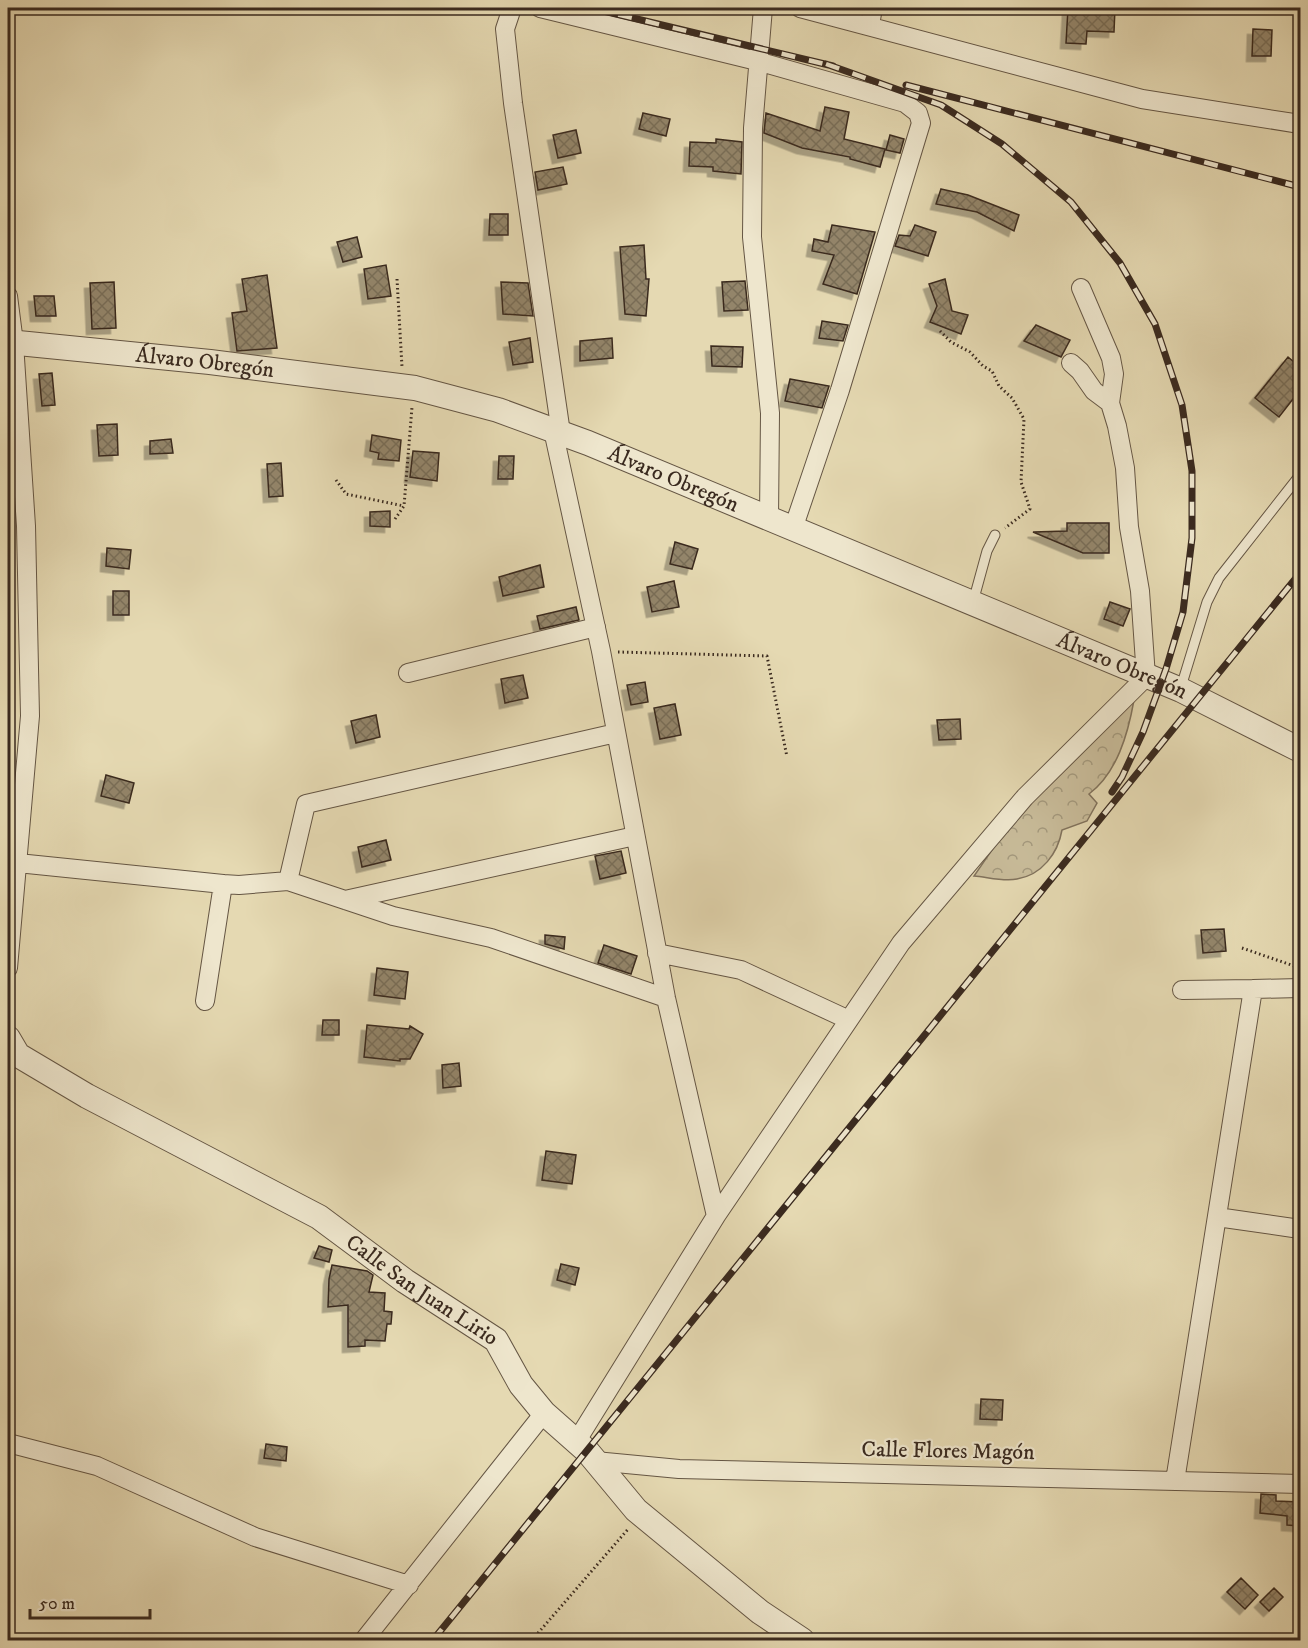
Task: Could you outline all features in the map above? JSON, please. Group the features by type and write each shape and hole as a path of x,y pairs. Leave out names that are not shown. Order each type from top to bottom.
{"street":[{"path":"512,8 506,29 513,103 557,432 666,998 716,1216"},
{"path":"540,8 758,61 904,103 918,113 921,123 840,390 793,529"},
{"path":"763,8 753,128 752,237 770,413 769,519"},
{"path":"800,8 871,16 1142,99 1300,124"},
{"path":"576,1442 716,1216 901,943 1025,797 1146,677 1140,591 1129,527 1125,468 1118,426 1110,403 1114,374 1111,358 1081,288"},
{"path":"8,296 26,526 30,716 13,862 8,968"},
{"name":"Álvaro Obregón","path":"11,343 210,362 409,388 498,410 769,519 1180,690 1300,750"},
{"path":"1071,363 1080,371 1094,391 1110,403"},
{"path":"408,673 596,627"},
{"path":"288,880 306,804 616,733"},
{"path":"345,900 635,836"},
{"path":"13,862 222,884 239,885 288,880 393,916 491,938 666,998"},
{"path":"205,1001 222,884"},
{"path":"657,953 741,970 849,1020"},
{"path":"1182,990 1300,988"},
{"path":"1175,1481 1253,989"},
{"name":"Calle San Juan Lirio","path":"8,1038 18,1055 87,1096 319,1217 405,1281 496,1340 521,1385 544,1413 595,1461 641,1514 760,1612 802,1641"},
{"path":"1217,1217 1300,1229"},
{"path":"364,1641 544,1413"},
{"path":"8,1443 97,1466 255,1537 409,1585"},
{"name":"Calle Flores Magón","path":"595,1461 679,1469 1300,1484"}],"lane":[{"path":"1180,690 1206,602 1219,578 1300,475"},
{"path":"972,604 987,551 995,535"}],"path":[{"path":"395,519 404,506 410,425 409,388 398,279"},
{"path":"940,331 951,342 970,352 983,366 992,371 999,386 1012,398 1024,419 1021,482 1030,509 995,535"},
{"path":"336,480 346,494 404,506"},
{"path":"601,651 767,656 787,758"},
{"path":"1242,948 1300,968"},
{"path":"532,1641 641,1514"}],"green space":[{"path":"1134,700 1120,752 1107,775 1089,794 1097,803 1087,821 1062,830 1053,855 1041,868 1026,877 1001,880 974,876 1007,828"}],"building":[{"path":"1068,8 1115,8 1114,32 1087,31 1086,44 1066,43"},
{"path":"1253,29 1272,30 1271,56 1252,56"},
{"path":"825,107 849,112 844,139 885,149 880,167 850,159 850,157 802,148 764,133 766,113 820,131"},
{"path":"643,113 670,119 666,136 639,129"},
{"path":"576,130 581,153 558,158 553,135"},
{"path":"890,135 904,139 900,153 886,150"},
{"path":"716,139 742,142 741,174 713,171 713,167 689,166 690,142 716,143"},
{"path":"563,167 567,184 538,190 535,172"},
{"path":"941,189 968,195 1019,215 1014,231 977,212 936,204"},
{"path":"490,214 508,214 508,235 489,235"},
{"path":"832,225 875,232 857,294 823,284 834,255 812,251 814,239 828,242"},
{"path":"915,225 936,232 928,256 895,246 899,235 910,236"},
{"path":"357,237 362,257 343,262 337,242"},
{"path":"644,245 646,279 649,279 646,316 625,314 620,247"},
{"path":"386,265 391,296 368,299 364,269"},
{"path":"267,275 277,348 237,351 232,313 247,311 242,279"},
{"path":"945,279 952,311 968,315 961,334 930,322 937,306 929,284"},
{"path":"745,281 748,310 724,311 722,282"},
{"path":"114,282 116,328 92,329 90,283"},
{"path":"501,282 528,283 533,316 503,314"},
{"path":"34,296 54,296 56,316 36,316"},
{"path":"822,321 848,325 843,341 819,338"},
{"path":"1036,325 1070,340 1061,357 1024,341"},
{"path":"530,338 533,362 513,365 509,342"},
{"path":"612,338 613,358 580,361 580,341"},
{"path":"711,346 743,347 742,367 712,366"},
{"path":"1288,357 1300,367 1300,390 1279,417 1255,398"},
{"path":"52,373 55,405 42,406 39,374"},
{"path":"790,379 829,386 822,408 785,401"},
{"path":"117,424 118,455 99,456 97,425"},
{"path":"372,435 401,440 399,461 378,459 379,453 370,451"},
{"path":"171,439 173,453 150,454 150,441"},
{"path":"413,451 439,453 437,481 410,477"},
{"path":"499,456 514,456 513,479 498,479"},
{"path":"281,463 283,496 269,497 267,464"},
{"path":"390,511 390,527 370,526 370,512"},
{"path":"1067,523 1109,523 1109,553 1083,553 1033,532 1067,531"},
{"path":"675,542 698,549 692,569 670,564"},
{"path":"107,548 131,550 129,569 106,566"},
{"path":"540,565 544,587 503,596 499,577"},
{"path":"674,581 679,607 652,612 647,587"},
{"path":"113,591 129,591 129,615 113,615"},
{"path":"1110,602 1130,609 1123,626 1104,619"},
{"path":"576,607 579,620 540,629 537,616"},
{"path":"523,675 528,698 505,703 501,679"},
{"path":"645,682 648,702 631,705 627,685"},
{"path":"675,704 681,735 660,739 654,708"},
{"path":"376,715 380,737 356,743 351,721"},
{"path":"960,719 961,739 939,740 937,720"},
{"path":"106,775 134,783 129,803 101,796"},
{"path":"386,840 391,860 362,867 358,847"},
{"path":"621,851 626,873 600,879 595,856"},
{"path":"1224,929 1226,951 1203,953 1201,930"},
{"path":"545,935 565,937 564,949 545,944"},
{"path":"604,945 637,956 631,974 598,963"},
{"path":"377,968 408,972 405,999 374,995"},
{"path":"323,1020 339,1020 339,1035 322,1035"},
{"path":"367,1025 409,1029 410,1026 423,1034 410,1059 400,1059 400,1061 364,1057"},
{"path":"459,1063 461,1086 443,1088 442,1065"},
{"path":"546,1151 576,1155 572,1184 542,1180"},
{"path":"319,1246 332,1250 329,1262 314,1258"},
{"path":"561,1264 579,1268 575,1285 557,1280"},
{"path":"332,1265 367,1271 373,1275 369,1292 385,1293 384,1311 392,1312 391,1324 387,1324 385,1341 365,1340 365,1346 348,1347 348,1305 328,1307"},
{"path":"981,1399 1003,1400 1002,1420 980,1419"},
{"path":"266,1444 287,1447 286,1461 264,1458"},
{"path":"1261,1494 1276,1495 1276,1501 1300,1502 1300,1526 1287,1525 1287,1516 1260,1513"},
{"path":"1241,1578 1258,1595 1245,1609 1227,1592"},
{"path":"1274,1588 1283,1597 1269,1611 1260,1602"}],"railway":[{"path":"591,8 833,66"},
{"path":"826,64 941,105 1002,144 1071,202 1120,263 1155,324 1182,405 1192,471 1192,538 1183,612 1166,669 1143,732 1122,777 1112,792"},
{"path":"906,85 1300,187"},
{"path":"433,1640 1300,573"}]}
